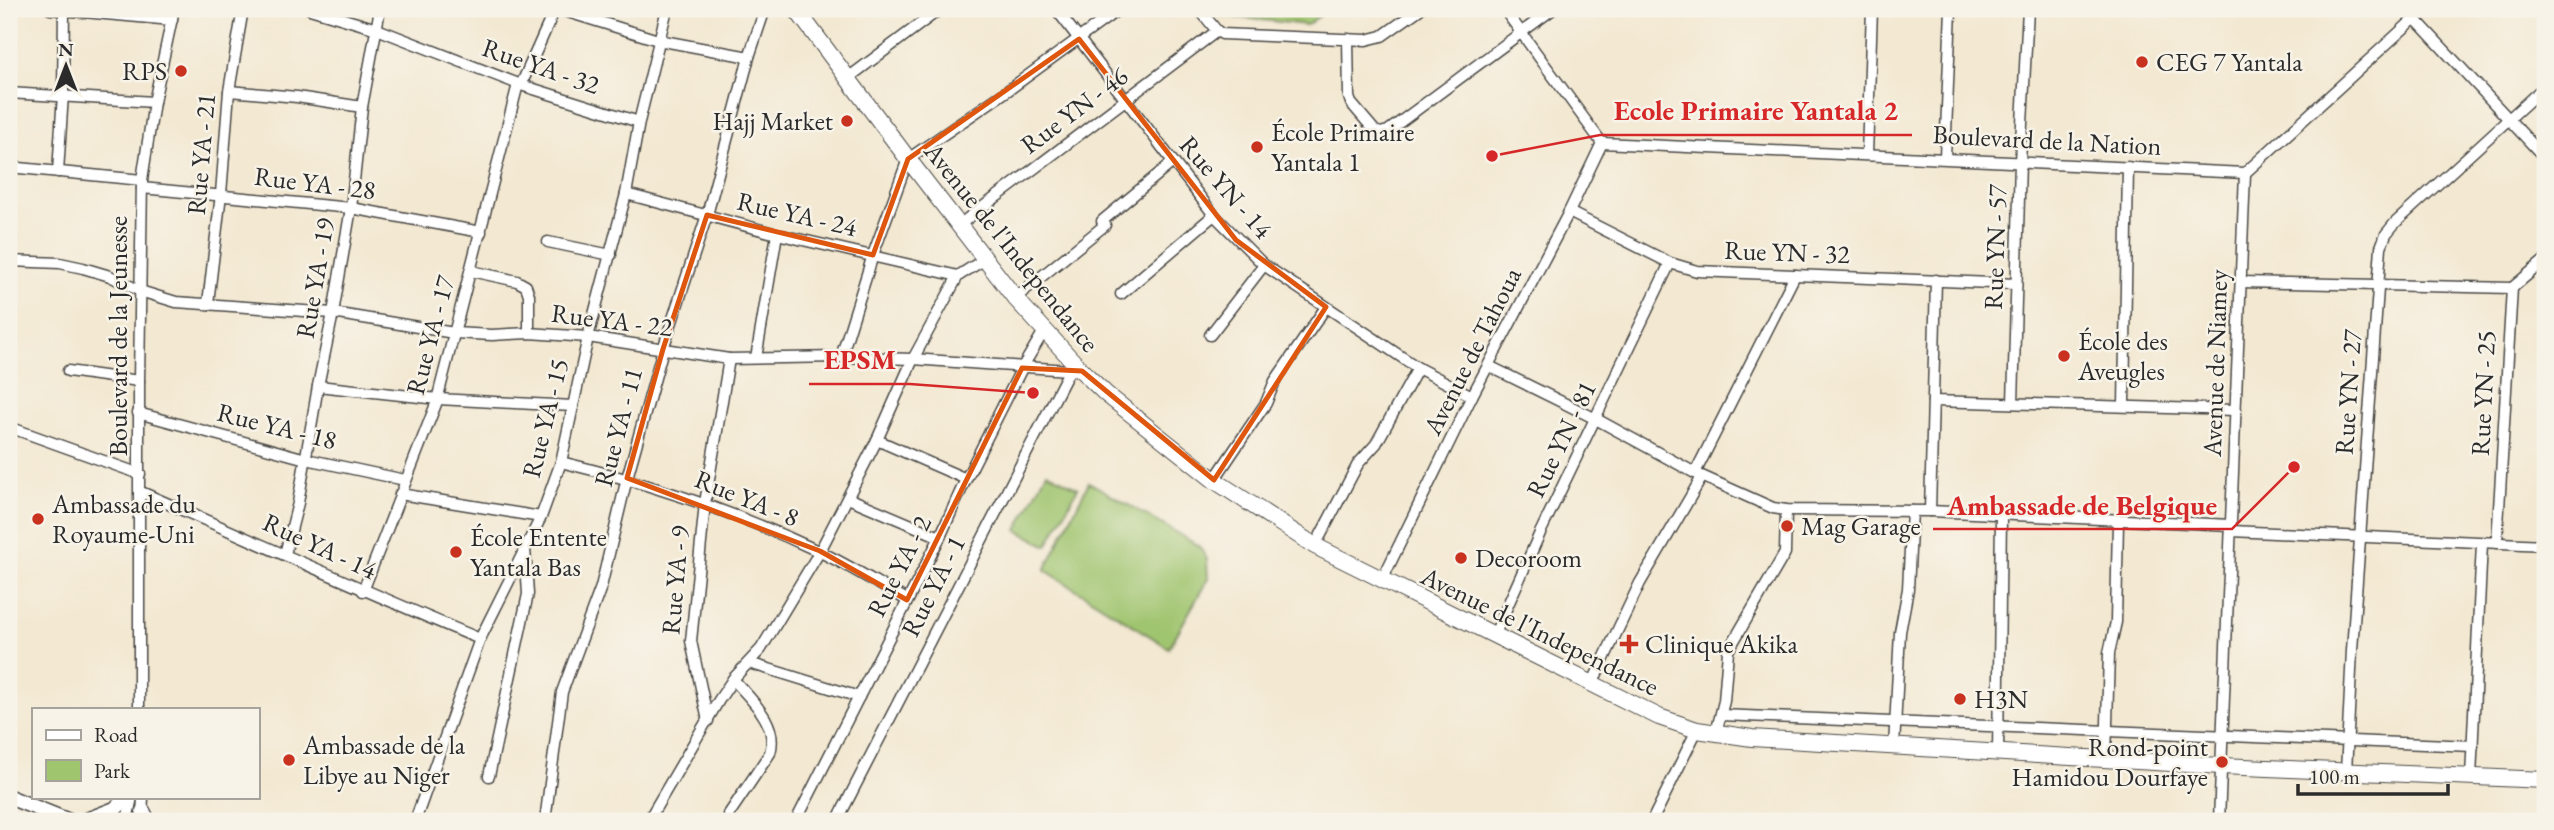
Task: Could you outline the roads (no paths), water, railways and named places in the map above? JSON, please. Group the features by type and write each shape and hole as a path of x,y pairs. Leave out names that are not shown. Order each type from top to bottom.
{"highway":[{"name":"Avenue de l'Independance","path":"796,9 1015,298 1076,371 1214,480 1315,546 1659,717 1697,730 1752,738 2221,766 2545,780"}],"main road":[{"path":"9,797 69,821"},
{"path":"85,821 115,809 128,798"}],"street":[{"path":"50,9 173,14"},
{"name":"Rue YA - 21","path":"208,303 221,194 229,91 243,9"},
{"name":"Rue YA - 32","path":"310,9 377,29 519,85 639,122"},
{"name":"Rue YA - 19","path":"285,554 333,313 351,208 362,107 380,9"},
{"path":"556,9 659,40 749,57"},
{"name":"Rue YA - 17","path":"363,591 438,399 519,85 556,9"},
{"name":"Rue YA - 15","path":"415,821 480,639 541,517 561,461 588,337 626,194 639,122 667,9"},
{"name":"Rue YA - 11","path":"545,821 562,692 601,587 627,478 663,349 707,215 749,57 765,9"},
{"path":"848,78 938,9"},
{"name":"Rue YN - 14","path":"1056,9 1213,215 1236,240 1264,265 1326,307 1418,368 1472,397"},
{"path":"841,356 873,255 908,159 1119,9"},
{"path":"1199,9 1219,33 1348,40 1366,40 1382,36 1420,9"},
{"path":"1504,9 1602,143"},
{"path":"1348,40 1348,92 1351,103 1380,133 1388,131 1553,9"},
{"path":"1867,155 1872,9"},
{"path":"1945,158 1951,9"},
{"name":"Rue YN - 57","path":"2013,403 2020,162 2028,9"},
{"path":"2406,9 2545,158"},
{"path":"2245,173 2425,9"},
{"path":"58,172 63,94 64,10"},
{"name":"Boulevard de la Jeunesse","path":"139,708 141,492 138,414 142,184 154,102 173,14"},
{"name":"Rue YN - 46","path":"959,225 1219,33"},
{"name":"Rue YN - 27","path":"2346,772 2381,247 2386,234 2395,223 2545,86"},
{"path":"229,91 297,97 362,107"},
{"path":"9,93 63,94 154,102"},
{"name":"Boulevard de la Nation","path":"1602,143 2245,173"},
{"name":"Avenue de Tahoua","path":"1382,580 1602,143"},
{"path":"1015,298 1173,162"},
{"name":"Rue YA - 28","path":"9,167 351,208 481,232"},
{"path":"2124,405 2128,167"},
{"name":"Avenue de Niamey","path":"2219,821 2245,173"},
{"name":"Rue YA - 24","path":"626,194 777,234 958,276"},
{"name":"Rue YN - 32","path":"1569,212 1670,263 1697,271 2016,284"},
{"path":"1121,293 1213,215"},
{"path":"756,358 777,234"},
{"path":"548,242 611,255"},
{"path":"648,821 733,679 761,649 820,551 877,440 913,359 958,276 985,259"},
{"path":"2241,282 2512,288 2545,260"},
{"name":"Rue YA - 22","path":"9,261 60,263 110,276 140,291 176,302 333,313 454,333 529,333 588,337 729,359 841,356 1076,371"},
{"name":"Rue YN - 81","path":"1494,636 1540,533 1670,263"},
{"path":"1210,335 1264,265"},
{"path":"471,271 517,281 526,286 529,295 529,333"},
{"path":"1592,684 1640,583 1699,475 1795,275"},
{"path":"1930,511 1936,280"},
{"name":"Rue YN - 25","path":"2497,543 2512,288"},
{"path":"1214,480 1266,403 1275,381 1326,307"},
{"name":"Rue YA - 2","path":"796,821 1022,368 1044,331"},
{"name":"Rue YA - 9","path":"708,721 691,640 705,503 729,359"},
{"path":"1489,366 1596,419 1699,475 1762,503 1786,510 1930,511 2361,537 2545,545"},
{"path":"1315,546 1358,464 1376,444 1418,368"},
{"path":"68,371 139,381"},
{"name":"Rue YA - 1","path":"837,821 1076,371"},
{"path":"318,386 438,399 573,406"},
{"path":"1933,401 2236,410"},
{"name":"Rue YA - 18","path":"138,414 306,459 405,480"},
{"path":"9,427 140,474"},
{"path":"877,440 966,479"},
{"name":"Rue YA - 8","path":"561,461 627,478 705,503 820,551 907,600"},
{"name":"Rue YA - 14","path":"141,492 363,591 480,639"},
{"path":"400,494 541,517"},
{"path":"848,498 940,537"},
{"path":"1716,733 1721,715 1728,651 1786,553 1786,510"},
{"path":"1894,747 1900,632 1908,589 1912,511"},
{"path":"1998,753 2001,516"},
{"path":"2106,759 2109,653 2116,622 2119,521"},
{"path":"2471,777 2482,542"},
{"path":"489,776 528,594 525,546"},
{"path":"749,663 859,697"},
{"path":"729,814 771,753 773,744 769,723 733,679"},
{"path":"1721,715 2473,746"},
{"path":"1652,821 1697,730"},
{"path":"127,821 129,798"}],"place":[{"name":"CEG 7 Yantala","path":"2142,62"},
{"name":"RPS","path":"181,71"},
{"name":"Hajj Market","path":"847,121"},
{"name":"École Primaire Yantala 1","path":"1257,147"},
{"name":"Ecole Primaire Yantala 2","path":"1492,156"},
{"name":"École des Aveugles","path":"2064,356"},
{"name":"EPSM","path":"1033,393"},
{"name":"Ambassade de Belgique","path":"2294,467"},
{"name":"Ambassade du Royaume-Uni","path":"38,519"},
{"name":"Mag Garage","path":"1787,526"},
{"name":"École Entente Yantala Bas","path":"456,552"},
{"name":"Decoroom","path":"1461,558"},
{"name":"Clinique Akika","path":"1629,644"},
{"name":"H3N","path":"1960,699"},
{"name":"Ambassade de la Libye au Niger","path":"289,760"},
{"name":"Rond-point Hamidou Dourfaye","path":"2222,762"}]}
